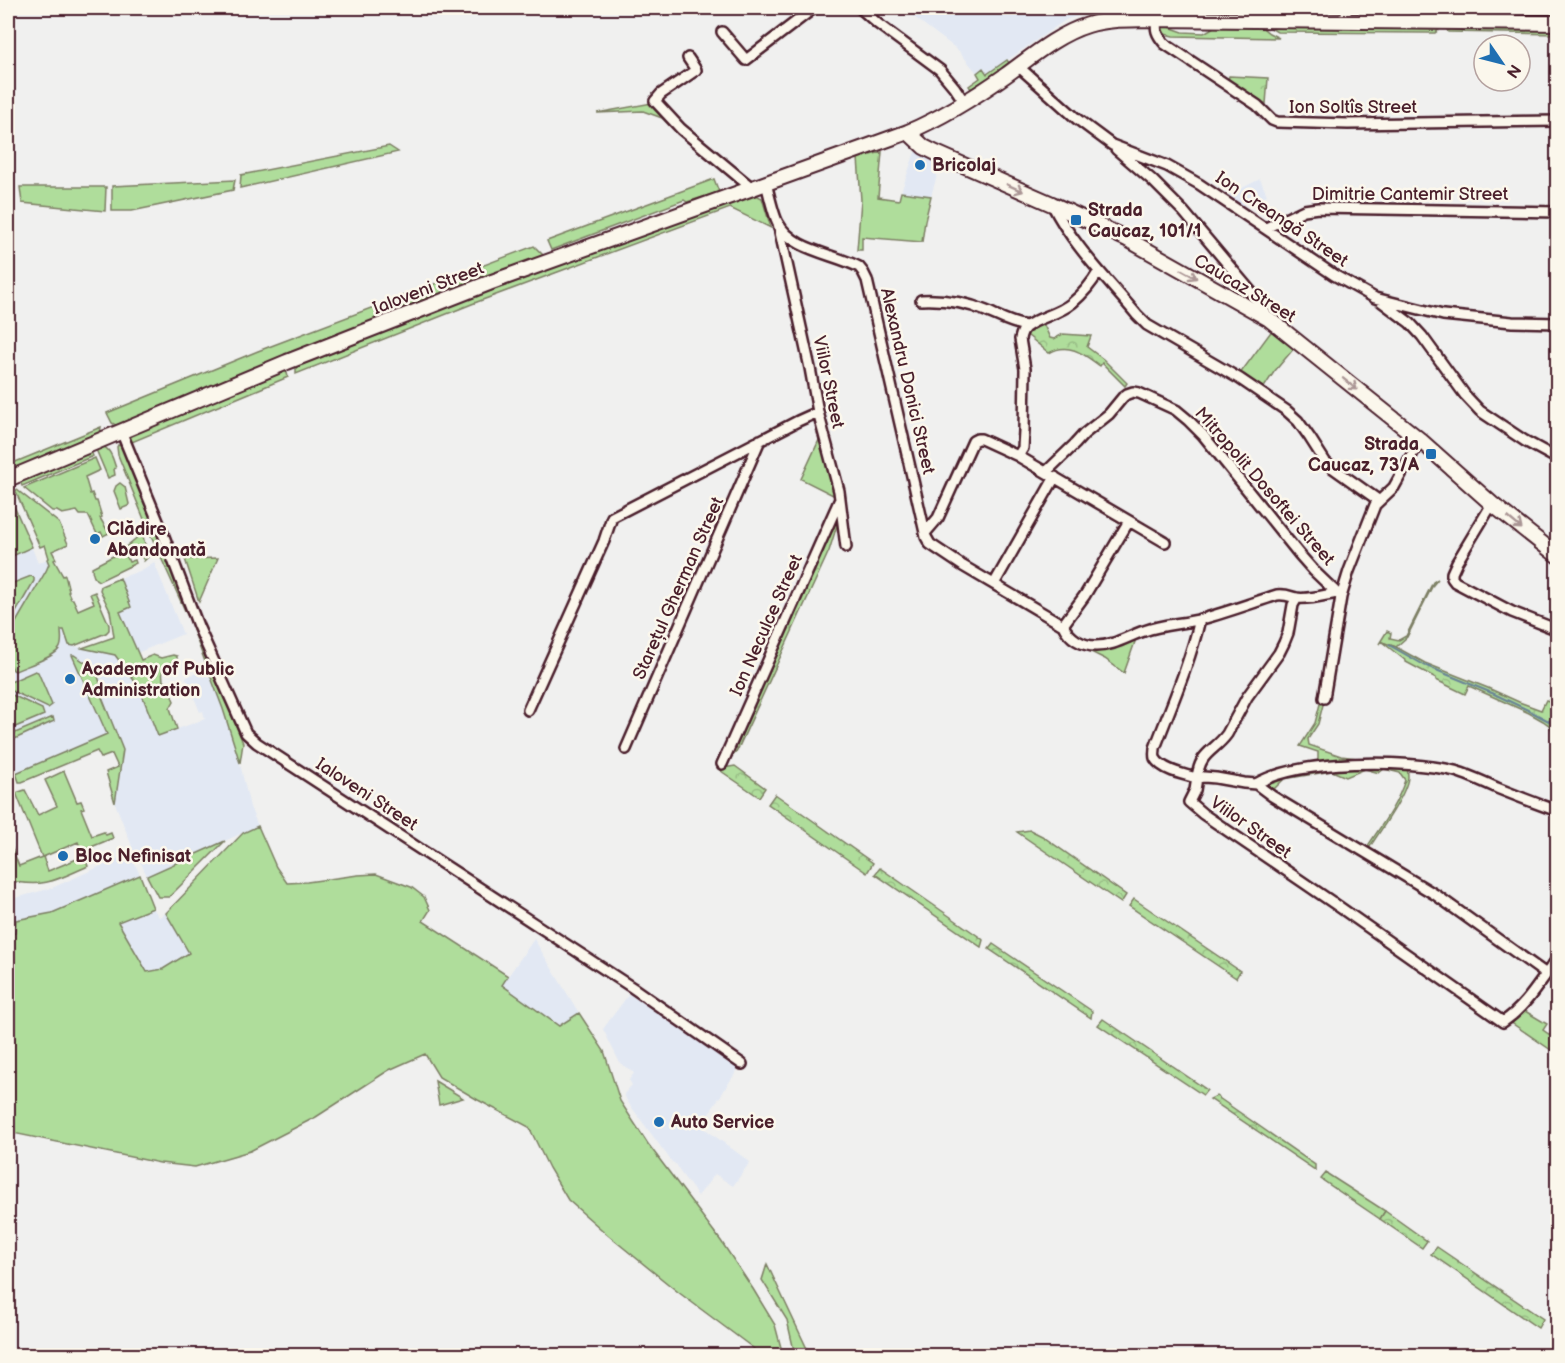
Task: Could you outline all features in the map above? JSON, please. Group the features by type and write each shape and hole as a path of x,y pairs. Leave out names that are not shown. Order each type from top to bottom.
{"street":[{"path":"722,33 746,60 814,8"},
{"path":"860,8 940,70 965,103"},
{"path":"688,58 696,70 655,100 681,129 752,188 932,122 965,103 1061,37 1089,24 1156,14 1346,14 1557,24"},
{"name":"Ion Soltîs Street","path":"1156,14 1156,30 1165,44 1257,105 1277,122 1348,124 1557,121"},
{"name":"Ion Creangă Street","path":"1018,66 1077,119 1112,145 1167,166 1191,179 1334,275 1375,298 1443,315 1512,322 1557,323"},
{"name":"Caucaz Street","path":"908,132 924,147 936,153 1127,239 1269,320 1420,440 1492,504 1557,556"},
{"path":"1112,145 1184,212 1253,294 1269,320"},
{"path":"766,183 778,223"},
{"name":"Ialoveni Street","path":"8,479 287,362 489,283 752,188"},
{"path":"1052,204 1066,231 1137,315 1148,325 1240,379 1279,405 1298,421 1326,463 1378,501"},
{"name":"Dimitrie Cantemir Street","path":"1266,228 1304,210 1318,208 1557,212"},
{"name":"Viilor Street","path":"778,223 818,412 840,499 846,547"},
{"name":"Alexandru Donici Street","path":"778,223 792,238 803,245 859,267 867,280 926,537 930,544 1063,625 1074,640 1087,645 1111,644 1144,630 1200,620"},
{"path":"1018,456 1023,448 1024,431 1024,369 1021,334 1027,326 1065,309 1081,295 1099,271"},
{"path":"1375,298 1410,323 1422,336 1464,395 1480,411 1557,459"},
{"name":"Alexandru Donici Street","path":"921,300 943,299 960,303 1012,323 1027,326"},
{"name":"Mitropolit Dosoftei Street","path":"1046,472 1127,393 1139,393 1176,410 1203,435 1299,554 1339,595"},
{"path":"528,710 604,541 612,517 818,412"},
{"name":"Ialoveni Street","path":"121,431 198,626 246,733 256,743 633,988 742,1064"},
{"name":"Alexandru Donici Street","path":"926,532 938,518 973,441 977,439 989,442 1018,456 1165,542"},
{"name":"Starețul Gherman Street","path":"626,749 760,440"},
{"name":"Mitropolit Dosoftei Street","path":"1324,698 1339,595 1371,513 1378,501 1394,488 1420,440"},
{"path":"994,584 1055,477"},
{"name":"Ion Neculce Street","path":"722,764 840,499"},
{"path":"1492,504 1462,552 1452,578 1455,582 1512,612 1557,630"},
{"path":"1063,625 1085,595 1129,521"},
{"name":"Mitropolit Dosoftei Street","path":"1200,620 1277,595 1290,595 1297,598 1339,595"},
{"path":"1200,620 1154,755 1156,760 1164,766 1197,778 1198,769 1205,755 1224,739 1247,697 1279,653 1288,633 1293,605 1297,598"},
{"path":"1256,784 1292,770 1367,763 1403,764 1456,771 1557,811"},
{"name":"Viilor Street","path":"1197,778 1216,778 1256,784 1272,796 1436,895 1546,974 1524,1005 1503,1022 1203,814 1189,802 1195,790 1197,778"},
{"path":"1546,974 1557,958"}],"shaded area":[{"path":"902,8 1099,8 1090,14 1067,19 987,74 983,69 977,73 958,50"},
{"path":"915,152 941,162 931,196 901,192"},
{"path":"1260,179 1267,195 1240,206 1226,196"},
{"path":"8,503 19,515 38,563 47,559 49,564 46,571 69,645 115,655 139,687 158,736 205,719 186,678 207,667 238,755 250,807 258,826 147,876 133,849 115,803 123,750 119,741 22,782 19,782 15,773 8,776"},
{"path":"154,562 183,634 137,653 120,611 131,607 120,578 142,570"},
{"path":"130,853 140,875 52,913 16,920 15,934 8,936 8,900 52,888"},
{"path":"153,908 159,917 166,913 189,953 163,969 147,972 118,922"},
{"path":"534,939 579,1013 559,1026 502,985"},
{"path":"629,994 738,1069 701,1126 750,1162 733,1186 715,1174 698,1196 627,1101 624,1094 632,1085 629,1080 634,1073 620,1063 603,1029"}],"green space":[{"path":"115,8 250,8 250,10 115,11"},
{"path":"1371,8 1557,8 1558,15 1377,12"},
{"path":"1159,26 1183,32 1204,33 1216,26 1260,26 1279,38 1173,36 1160,33"},
{"path":"1267,26 1437,28 1439,30 1435,33 1277,32"},
{"path":"1446,28 1557,30 1557,34 1532,33 1448,32"},
{"path":"1007,60 1010,64 971,89 969,86 980,78 977,73 983,68 987,74"},
{"path":"1229,76 1268,78 1266,104 1228,81"},
{"path":"652,103 697,148 680,136 662,118 643,111 597,113"},
{"path":"389,146 398,152 240,188 241,175"},
{"path":"882,152 878,197 899,200 901,192 931,196 922,242 862,237 862,250 857,250 861,200 858,158"},
{"path":"714,179 719,192 687,202 684,200 551,250 547,241"},
{"path":"235,180 233,190 132,211 112,211 112,186"},
{"path":"20,187 106,187 105,211 22,203"},
{"path":"754,194 762,198 771,228 730,208 477,302 296,374 296,367 439,310"},
{"path":"534,246 545,257 119,427 112,423 107,413 258,351"},
{"path":"1043,323 1050,338 1054,339 1063,334 1091,336 1087,347 1127,383 1125,386 1102,363 1100,366 1076,351 1063,348 1049,353 1027,335"},
{"path":"1273,329 1295,347 1263,389 1239,375"},
{"path":"284,370 288,377 132,442 128,440 128,434"},
{"path":"101,427 100,435 8,471 8,465"},
{"path":"820,438 835,493 835,496 801,479"},
{"path":"118,445 129,459 196,622 187,615 148,529 118,455"},
{"path":"101,446 109,452 116,468 114,469 115,475 108,478 95,447"},
{"path":"90,449 93,456 22,486 20,481"},
{"path":"95,458 100,470 85,477 90,494 92,493 97,501 102,517 100,518 109,533 103,536 101,532 97,534 88,515 80,515 77,511 62,514 52,511 24,488"},
{"path":"120,483 125,487 129,504 121,509 114,491"},
{"path":"15,490 59,523 68,544 52,551 56,559 54,560 63,576 65,575 71,599 78,610 94,603 90,594 95,592 109,630 74,646 69,645 64,630 61,630 61,645 56,652 15,671 8,660 8,636 46,571 49,558 45,545 40,547"},
{"path":"8,496 32,547 8,558"},
{"path":"838,510 839,519 829,551 737,751 725,761"},
{"path":"140,535 143,536 148,557 144,561 141,548 126,555 129,562 135,560 136,563 99,581 95,579 92,567 117,554"},
{"path":"218,558 199,602 185,559"},
{"path":"31,576 34,581 8,626 8,585"},
{"path":"120,578 131,607 120,612 141,660 153,655 161,658 177,656 177,661 162,667 163,681 166,682 174,701 170,708 177,729 158,736 139,687 115,655 82,648 114,637 110,611 100,590 101,586"},
{"path":"1438,579 1407,637 1396,647 1382,642 1379,644 1387,631 1391,633 1390,638 1399,640 1406,636 1433,582"},
{"path":"193,630 201,637 243,743 240,763 223,709"},
{"path":"1140,636 1136,639 1124,673 1089,651 1089,648"},
{"path":"1382,642 1425,663 1541,710 1546,700 1557,704 1557,742 1550,726 1529,713 1469,686 1465,694 1436,680 1406,662"},
{"path":"72,655 96,670 102,689 99,690 123,750 115,803 106,772 118,767 112,754 101,758 97,751 22,782 19,782 16,773 107,734"},
{"path":"35,671 38,672 52,705 48,708 8,689 8,683"},
{"path":"8,693 42,709 44,715 8,730"},
{"path":"1321,700 1324,701 1318,724 1308,739 1309,745 1341,756 1382,761 1318,764 1318,752 1300,746 1315,723"},
{"path":"53,717 54,721 8,742 8,736"},
{"path":"735,766 765,788 759,797 718,769"},
{"path":"1352,766 1407,768 1408,770 1403,793 1369,848 1367,847 1402,789 1405,780 1400,773 1384,769 1379,773 1365,769 1346,777 1332,771 1284,779 1272,791 1265,786 1276,776"},
{"path":"64,771 77,802 81,801 84,808 81,809 92,836 104,832 106,835 111,833 113,838 84,850 88,866 67,875 49,882 30,884 8,880 8,839 19,866 42,857 16,793 25,790 38,815 57,806 45,780","holes":["78,842 84,856 48,871 43,857"]},
{"path":"775,794 873,863 867,873 768,804"},
{"path":"258,826 276,867 287,883 376,874 411,887 424,897 430,910 423,921 508,976 502,985 559,1026 579,1013 604,1051 620,1101 648,1144 721,1241 753,1289 775,1325 783,1355 760,1355 609,1236 568,1200 529,1127 439,1077 425,1054 389,1070 316,1117 250,1151 195,1167 160,1163 8,1132 8,936 15,933 16,920 52,913 140,875 153,908 118,922 147,972 163,969 189,953 166,913 243,833"},
{"path":"1030,830 1126,895 1121,903 1017,832"},
{"path":"225,841 169,897 158,897 147,876"},
{"path":"880,868 981,938 983,940 981,947 875,874"},
{"path":"1134,899 1240,971 1236,978 1129,906"},
{"path":"993,944 1092,1011 1091,1018 989,949"},
{"path":"1525,1011 1547,1024 1543,1030 1557,1040 1551,1050 1510,1022"},
{"path":"1103,1019 1207,1090 1203,1095 1098,1025"},
{"path":"435,1081 463,1098 439,1105"},
{"path":"1216,1096 1315,1165 1315,1170 1210,1099"},
{"path":"1326,1173 1385,1211 1380,1219 1321,1179"},
{"path":"1385,1211 1427,1241 1422,1248 1380,1219"},
{"path":"1437,1247 1543,1319 1538,1328 1431,1254"},
{"path":"767,1264 810,1355 795,1355 787,1320 762,1280"}],"waterway":[{"path":"1389,645 1424,665 1492,693 1558,726"}],"place":[{"name":"Bricolaj","path":"920,165"},
{"name":"Strada Caucaz, 101/1","path":"1076,220"},
{"name":"Strada Caucaz, 73/A","path":"1431,454"},
{"name":"Clădire Abandonată","path":"95,539"},
{"name":"Academy of Public Administration","path":"70,679"},
{"name":"Bloc Nefinisat","path":"63,856"},
{"name":"Auto Service","path":"659,1122"}]}
